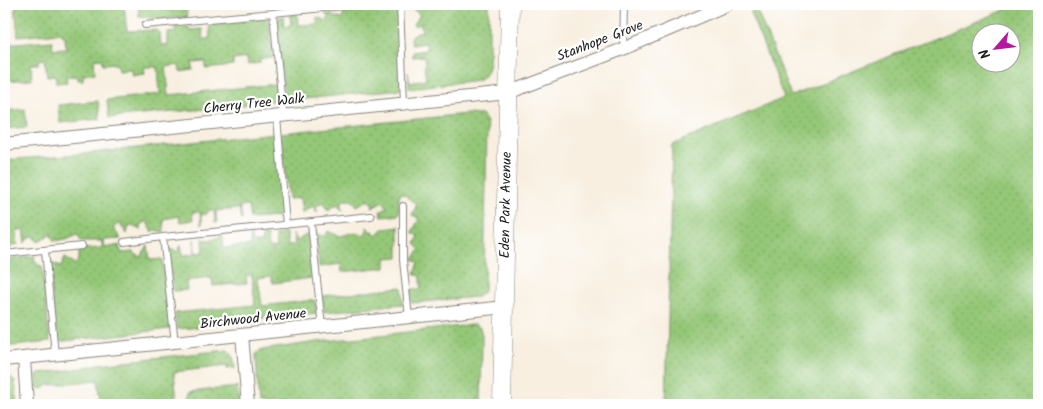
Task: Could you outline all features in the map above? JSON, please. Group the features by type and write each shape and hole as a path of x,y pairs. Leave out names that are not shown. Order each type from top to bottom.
{"street":[{"name":"Eden Park Avenue","path":"502,405 510,4"},
{"name":"Stanhope Grove","path":"508,93 623,49 729,4"},
{"name":"Cherry Tree Walk","path":"4,144 508,93"},
{"name":"Birchwood Avenue","path":"4,360 322,328 504,307"},
{"path":"242,335 248,405"},
{"path":"24,358 28,405"}],"lane":[{"path":"400,4 404,103"},
{"path":"623,49 624,4"},
{"path":"145,26 354,5"},
{"path":"272,14 286,225"},
{"path":"402,206 403,260 409,318"},
{"path":"124,242 371,216"},
{"path":"311,223 322,328"},
{"path":"163,237 175,343"},
{"path":"4,254 82,246"},
{"path":"45,250 55,354"}],"green space":[{"path":"15,4 124,4 127,31 158,30 161,46 168,45 168,33 176,32 175,27 189,27 190,30 202,29 203,39 210,39 209,25 266,18 269,21 273,58 260,59 260,63 247,65 246,58 233,60 233,66 206,69 206,62 193,63 193,70 180,72 179,65 166,67 169,95 276,84 277,100 237,106 109,118 107,100 160,94 158,67 144,67 145,73 132,75 131,69 118,70 117,63 103,64 102,58 94,59 95,73 83,74 83,80 78,80 78,75 66,76 67,82 56,83 56,75 47,76 45,59 39,60 39,64 31,64 32,79 4,81 4,44 52,40 53,49 66,48 65,36 60,32 18,36"},
{"path":"138,4 188,4 189,10 186,10 187,17 156,19 139,16"},
{"path":"358,4 397,4 401,89 285,101 276,23 279,18 283,16 284,26 291,25 290,15 297,14 299,25 317,24 317,17 327,21 329,17 325,14 342,19 344,13 358,10"},
{"path":"415,4 489,4 489,62 485,72 478,80 409,88 408,72 410,82 426,79 424,56 412,57 412,52 426,50 425,42 411,44 410,38 412,35 423,30 420,24 414,26 413,24 420,15 410,9"},
{"path":"1020,4 1039,4 1039,405 666,405 672,145 784,98 750,13 757,11 791,96 970,24 970,72 1020,72 1020,22 975,22"},
{"path":"98,101 100,119 60,123 58,105"},
{"path":"25,109 27,127 4,129 4,111"},
{"path":"466,114 481,115 486,122 487,128 484,289 476,297 412,303 411,289 421,289 421,276 415,274 419,262 413,259 421,250 415,244 419,236 412,232 419,219 412,215 417,204 404,194 399,194 398,214 382,216 380,211 387,207 383,201 372,207 373,205 369,199 357,206 353,200 342,200 342,210 338,204 328,210 324,202 315,207 317,213 313,206 302,213 300,198 288,199 281,133"},
{"path":"274,133 281,212 278,217 250,219 248,206 240,207 242,220 239,209 216,211 217,223 215,223 214,210 207,211 207,214 201,215 201,225 200,212 192,212 193,220 180,222 179,216 163,219 164,232 154,230 153,232 146,221 140,225 142,230 129,225 127,234 119,223 113,228 121,239 104,240 105,248 120,245 121,253 134,252 141,257 148,246 150,260 162,259 170,329 56,342 50,262 61,267 64,257 75,265 79,259 79,249 102,248 102,241 81,241 78,234 55,241 51,234 39,242 35,236 26,241 26,243 24,230 16,231 18,244 4,248 4,161"},
{"path":"367,226 377,235 384,228 399,226 399,257 386,258 386,267 342,272 341,264 319,267 316,233 325,237 328,231 340,236 356,232 364,235 368,229"},
{"path":"249,233 251,233 252,243 262,243 262,236 267,236 268,249 276,248 275,235 285,233 287,246 294,245 292,234 296,241 308,234 312,278 273,283 271,276 258,278 262,306 315,300 317,313 177,329 175,313 255,305 252,275 246,275 247,283 213,286 212,278 186,281 187,290 173,291 168,248 178,252 181,245 183,255 195,254 194,239 196,253 204,252 203,239 208,240 223,236 224,248 250,246"},
{"path":"35,256 34,259 38,265 42,266 50,342 4,347 4,263 13,259"},
{"path":"402,287 403,304 324,312 322,296"},
{"path":"471,325 480,328 482,335 481,405 259,405 256,354 262,350"},
{"path":"227,350 234,360 235,368 227,369 227,366 174,372 177,401 190,400 190,392 237,387 239,405 87,405 87,403 101,401 98,380 45,386 45,388 37,389 37,375 40,374 99,364"},
{"path":"4,375 9,375 15,381 18,405 4,405"}]}
